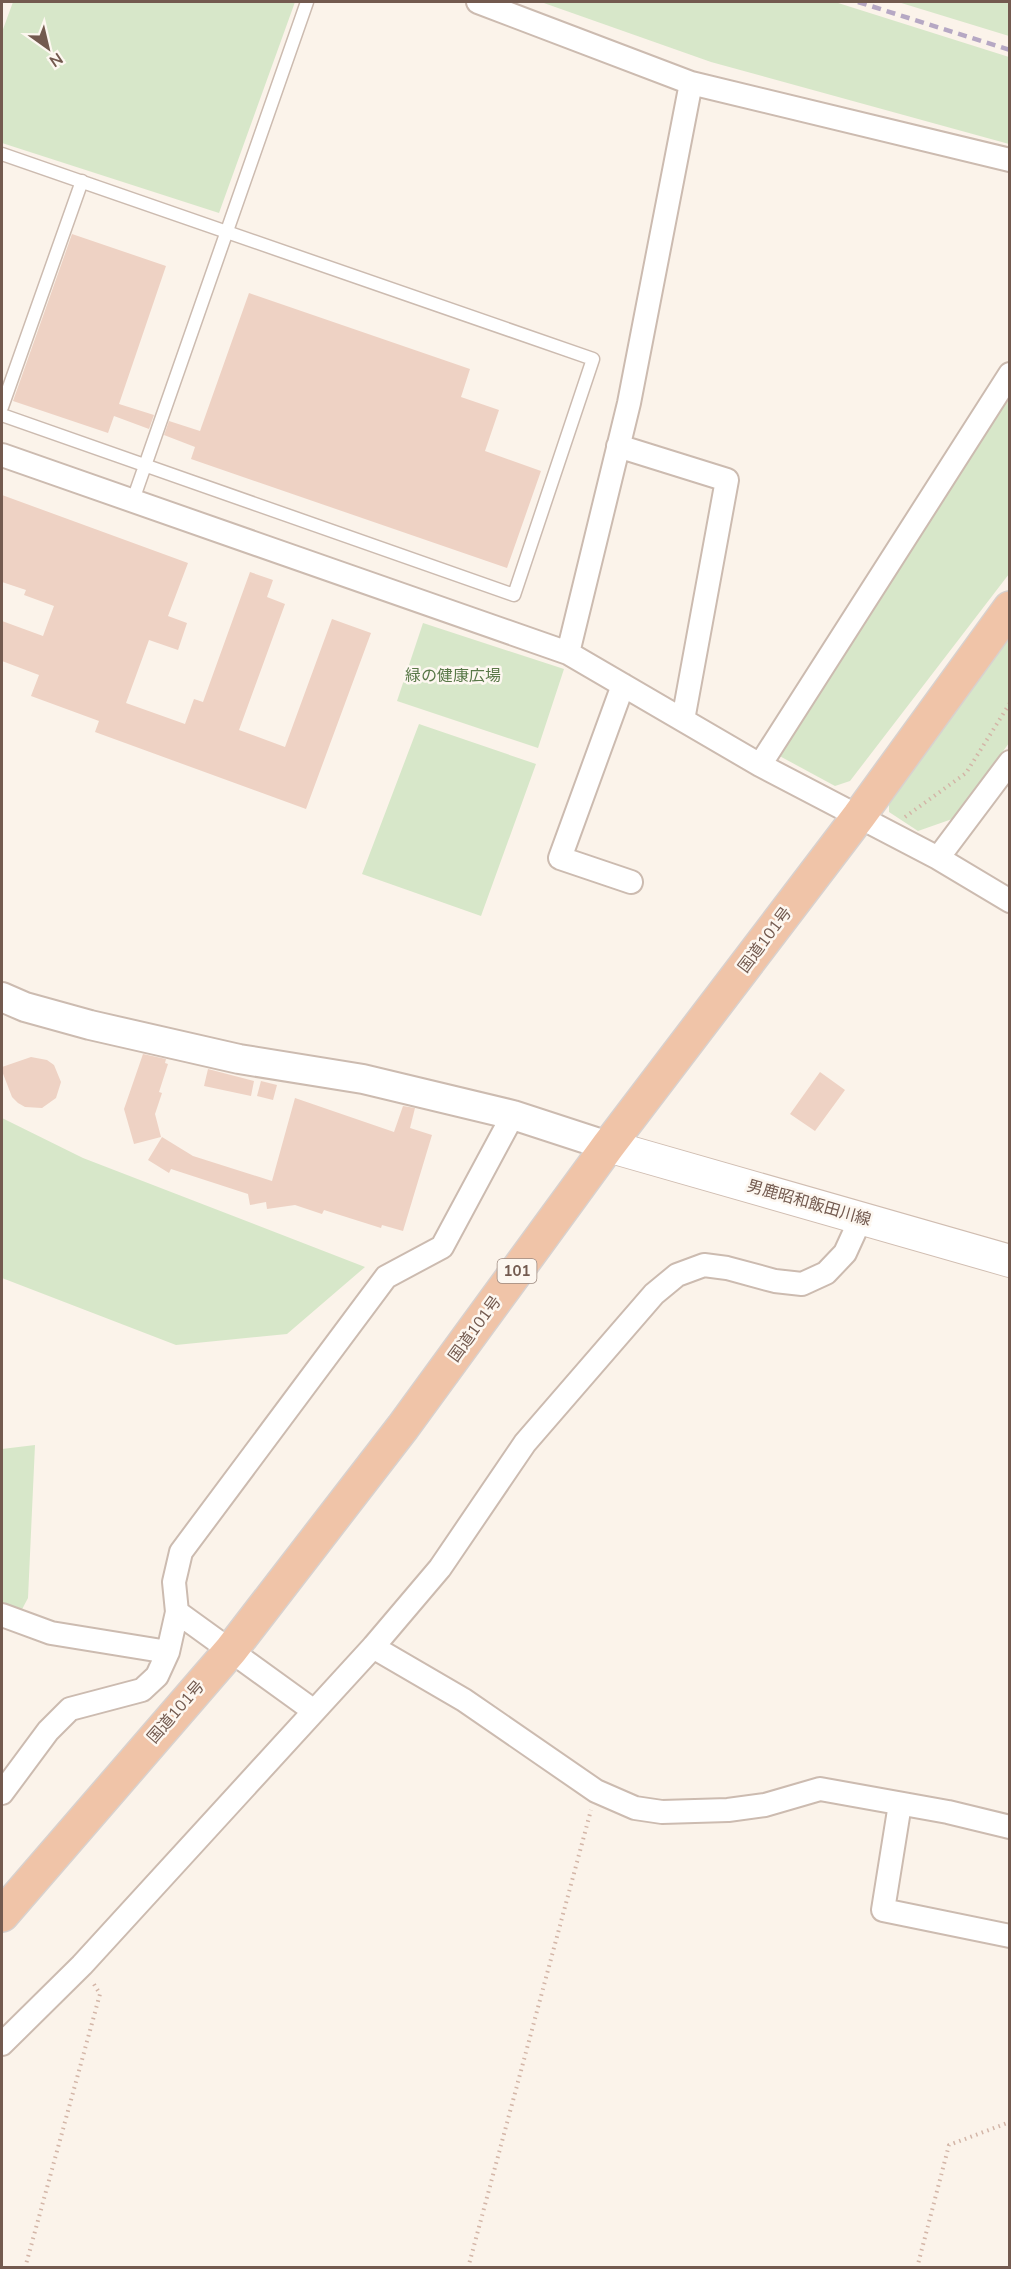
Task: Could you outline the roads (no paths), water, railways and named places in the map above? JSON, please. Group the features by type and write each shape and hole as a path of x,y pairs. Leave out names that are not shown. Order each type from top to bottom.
{"highway":[{"name":"国道101号","path":"2,1915 231,1650 403,1427 608,1146 873,824 1010,608"}],"main road":[{"name":"男鹿昭和飯田川線","path":"608,1146 1010,1261"}],"street":[{"path":"478,2 692,83 1010,160"},
{"path":"568,654 618,446 692,83"},
{"path":"760,765 1010,374"},
{"path":"618,446 727,480 683,720"},
{"path":"2,455 568,654 760,765 938,858 1010,901"},
{"path":"623,685 560,858 631,882"},
{"path":"938,858 1010,762"},
{"path":"2,998 25,1007 90,1025 239,1059 363,1079 513,1115 608,1146"},
{"path":"2,1793 48,1731 70,1709 142,1690 157,1676 168,1652 177,1612 174,1582 181,1552 386,1277 442,1246 513,1115"},
{"path":"2,2044 82,1965 373,1647 440,1568 525,1443 654,1294 677,1275 704,1265 727,1268 775,1281 802,1284 826,1273 845,1253 861,1218"},
{"path":"177,1612 314,1711"},
{"path":"2,1615 51,1633 168,1652"},
{"path":"373,1647 464,1700 596,1791 635,1808 662,1812 728,1810 765,1805 820,1789 948,1812 1010,1827"},
{"path":"900,1804 883,1910 1010,1936"}],"lane":[{"path":"133,500 307,2"},
{"path":"2,154 593,359 514,595 2,415"},
{"path":"2,407 82,182"}],"railway":[{"path":"858,2 1010,50"}],"park label":[{"name":"緑の健康広場","path":"453,676"}]}
